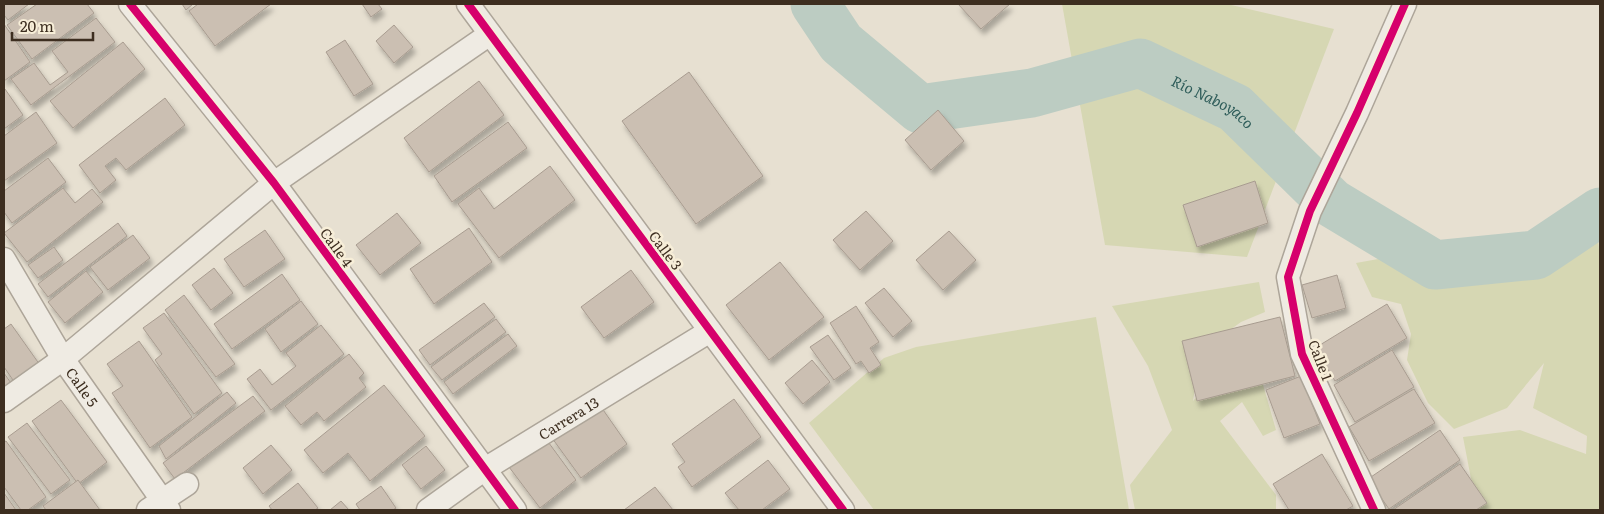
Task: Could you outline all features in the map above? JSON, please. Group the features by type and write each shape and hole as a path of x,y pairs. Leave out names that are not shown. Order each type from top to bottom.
{"street":[{"name":"Calle 4","path":"130,4 274,183 515,510"},
{"name":"Calle 3","path":"468,4 843,510"},
{"name":"Calle 1","path":"1374,510 1302,354 1288,277 1310,211 1357,113 1405,4"},
{"path":"4,401 64,359 274,183 490,34"},
{"name":"Calle 5","path":"4,259 64,359 160,507"},
{"name":"Carrera 13","path":"428,510 485,469 710,331"},
{"path":"160,507 187,484"}],"green space":[{"path":"1062,4 1227,4 1334,29 1247,257 1105,245"},
{"path":"1596,220 1600,259 1600,510 1477,510 1463,437 1520,430 1586,454 1587,436 1533,408 1544,363 1507,408 1454,429 1428,403 1407,360 1411,334 1401,304 1372,297 1356,263"},
{"path":"1259,282 1265,312 1241,322 1201,351 1193,401 1235,355 1259,371 1276,430 1263,436 1242,402 1220,421 1276,495 1276,510 1135,510 1130,485 1172,430 1148,366 1112,306"},
{"path":"1096,317 1129,510 874,510 809,423 884,358 916,347"}],"building":[{"path":"4,4 29,4 8,20 4,15"},
{"path":"37,4 87,4 94,13 32,59 7,25"},
{"path":"182,4 193,4 186,10"},
{"path":"198,4 271,4 215,46 189,11"},
{"path":"362,4 378,4 382,9 371,17"},
{"path":"958,4 1010,4 981,29"},
{"path":"96,18 115,42 31,105 11,79 34,63 50,85 68,72 52,51"},
{"path":"4,24 30,62 4,81"},
{"path":"394,25 413,47 394,63 376,41"},
{"path":"345,40 373,84 354,96 326,52"},
{"path":"123,42 145,69 73,128 50,101"},
{"path":"689,72 763,176 696,224 622,121"},
{"path":"479,81 504,115 429,172 404,138"},
{"path":"4,90 23,115 4,129"},
{"path":"165,98 185,125 126,170 116,158 105,166 116,180 100,193 79,165"},
{"path":"938,110 964,141 931,170 905,140"},
{"path":"36,112 57,143 4,181 4,136"},
{"path":"508,122 527,148 452,202 434,176"},
{"path":"48,158 66,182 12,223 4,212 4,191"},
{"path":"550,166 575,200 499,258 458,204 479,188 494,209"},
{"path":"1255,181 1268,223 1197,247 1183,205"},
{"path":"63,188 75,203 92,189 103,202 27,262 4,233"},
{"path":"866,211 893,241 860,270 833,240"},
{"path":"397,213 421,243 380,275 356,245"},
{"path":"118,223 127,236 48,297 38,284"},
{"path":"469,228 492,262 434,304 410,269"},
{"path":"265,230 285,259 244,287 224,259"},
{"path":"949,231 976,260 943,290 916,260"},
{"path":"133,235 150,258 108,290 90,267"},
{"path":"54,247 63,260 38,278 28,265"},
{"path":"780,262 824,317 769,360 726,305"},
{"path":"214,268 233,293 211,310 192,285"},
{"path":"631,270 654,302 604,338 581,307"},
{"path":"86,271 103,292 65,323 48,302"},
{"path":"282,274 300,300 232,349 214,324"},
{"path":"1337,275 1346,308 1312,318 1302,285"},
{"path":"884,288 912,321 893,337 865,303"},
{"path":"184,295 235,364 216,377 165,310"},
{"path":"301,301 318,324 281,352 265,329"},
{"path":"484,303 495,317 430,365 419,350"},
{"path":"1387,304 1407,338 1335,381 1315,348"},
{"path":"856,306 879,342 870,348 881,365 869,373 861,361 856,364 830,323"},
{"path":"164,313 222,393 194,414 155,360 162,354 143,328"},
{"path":"1280,317 1295,376 1197,401 1182,341"},
{"path":"496,319 506,332 442,380 431,367"},
{"path":"11,324 40,365 15,383 4,367 4,329"},
{"path":"321,325 344,354 271,410 247,379 260,369 272,385 296,366 286,353"},
{"path":"508,334 517,346 453,394 444,382"},
{"path":"828,335 851,368 834,380 810,347"},
{"path":"139,341 192,417 150,448 112,393 123,386 107,364"},
{"path":"1392,350 1414,387 1355,422 1334,385"},
{"path":"349,354 364,373 359,378 366,387 324,421 317,412 301,425 285,406"},
{"path":"812,360 830,382 803,404 785,383"},
{"path":"4,373 13,386 4,393"},
{"path":"1301,376 1320,424 1284,438 1266,390"},
{"path":"384,385 425,436 370,481 348,453 323,473 304,450"},
{"path":"1414,389 1435,423 1369,461 1349,427"},
{"path":"227,392 236,403 166,459 159,446"},
{"path":"253,396 265,411 175,479 163,463"},
{"path":"734,399 761,437 692,487 678,467 685,462 672,444"},
{"path":"61,400 107,462 78,484 32,421"},
{"path":"599,404 627,444 581,478 552,438"},
{"path":"27,423 70,480 51,494 8,437"},
{"path":"1440,430 1460,460 1389,509 1368,479"},
{"path":"546,439 576,480 540,508 509,467"},
{"path":"6,441 46,497 28,510 21,510 4,487 4,442"},
{"path":"271,445 292,470 263,494 243,468"},
{"path":"426,446 445,470 421,489 402,465"},
{"path":"1322,454 1353,506 1346,510 1289,510 1273,484"},
{"path":"768,460 790,489 762,510 739,510 725,493"},
{"path":"1460,464 1487,503 1476,510 1393,510"},
{"path":"78,480 100,510 46,510 43,506"},
{"path":"298,483 318,508 315,510 272,510 269,506"},
{"path":"381,486 396,508 393,510 360,510 356,504"},
{"path":"655,487 673,510 624,510"},
{"path":"4,493 16,510 4,510"},
{"path":"341,501 349,510 330,510"}],"waterway":[{"name":"Río Naboyaco","path":"815,4 841,43 920,109 1032,93 1140,63 1235,108 1332,203 1435,265 1536,255 1600,212"}],"cycle path":[{"path":"130,4 274,183 515,510"},
{"path":"468,4 843,510"},
{"path":"1374,510 1302,354 1288,277 1310,211 1357,113 1405,4"}]}
